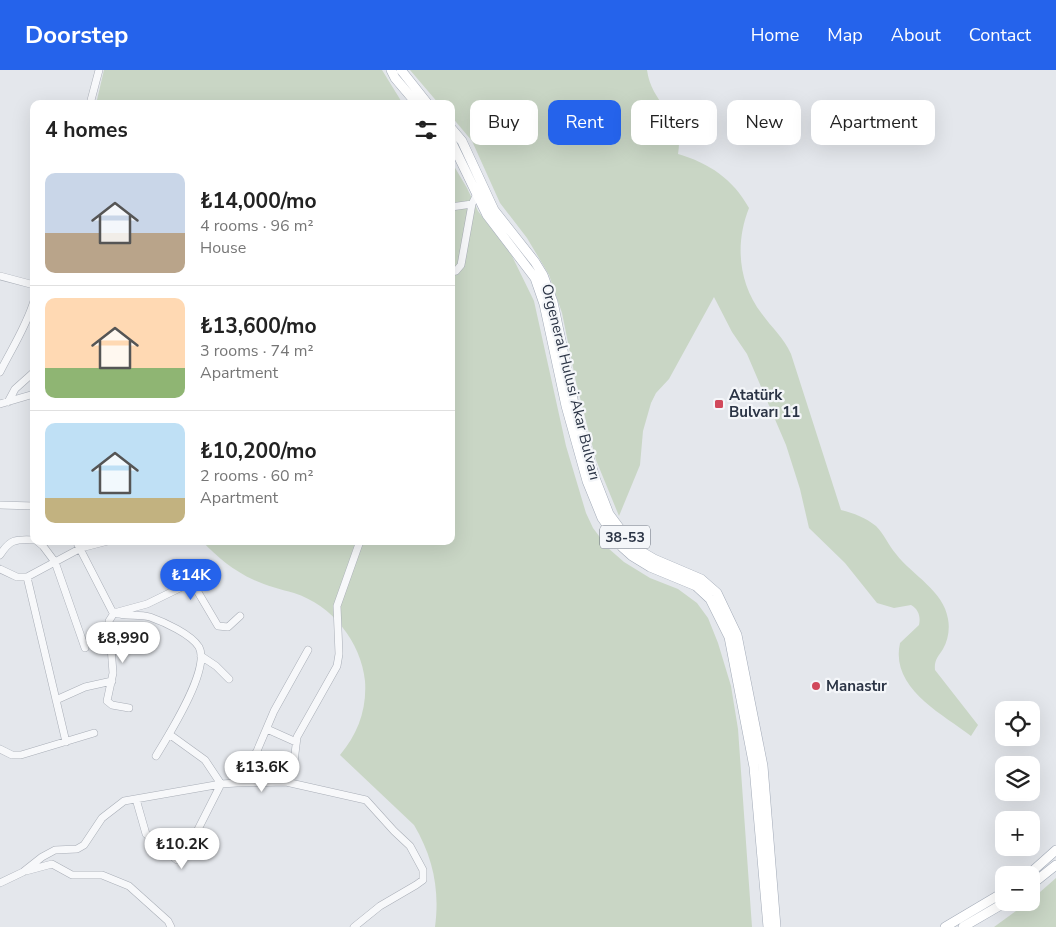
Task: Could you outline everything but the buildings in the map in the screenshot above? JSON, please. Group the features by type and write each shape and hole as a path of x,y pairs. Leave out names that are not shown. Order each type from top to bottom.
{"main road":[{"path":"391,70 395,78 414,100"},
{"path":"401,70 425,100"},
{"name":"Orgeneral Hulusi Akar Bulvarı","path":"455,133 462,141 494,210 543,275 552,302 574,404 595,478 609,514 637,549 654,559 701,579 717,593 737,635 763,766 776,927"},
{"name":"Orgeneral Hulusi Akar Bulvarı","path":"455,150 487,215 535,278 544,304 566,406 587,481 602,518 618,542 632,556 650,567 696,586 710,598 729,638 754,767 768,927"},
{"path":"1038,866 1056,850"},
{"path":"1040,878 1056,865"},
{"path":"946,927 995,897"},
{"path":"963,927 995,908"}],"street":[{"path":"91,100 98,70"},
{"path":"455,271 461,265 472,204 476,194"},
{"path":"455,206 472,204"},
{"path":"0,276 30,285"},
{"path":"0,372 30,314"},
{"path":"8,402 15,389 30,376"},
{"path":"0,404 30,395"},
{"path":"0,505 30,506"},
{"path":"0,555 5,546 12,541 30,541"},
{"path":"41,545 55,562 85,648"},
{"path":"0,569 17,577 27,577 55,562 79,545 109,607 114,613 145,616 170,627 193,641 199,648 201,656 200,666 193,689 156,756"},
{"path":"286,782 294,762 296,742 300,732 338,666 337,606 359,545"},
{"path":"27,577 66,742"},
{"path":"129,708 112,706 108,703 107,697 112,681 109,621 114,613 147,604 192,582 218,626 224,628 230,626 240,616"},
{"path":"237,783 257,751 274,711 308,650"},
{"path":"201,656 216,666 229,679"},
{"path":"56,700 86,687 112,681"},
{"path":"266,728 296,742"},
{"path":"0,749 18,756 94,733"},
{"path":"169,734 205,760 221,784"},
{"path":"23,872 42,857 56,850 77,850 84,845 102,818 124,801 221,784 286,782 366,800 410,846 423,870 423,880 380,906 354,927"},
{"path":"136,799 146,834 178,860 186,855 221,784"},
{"path":"0,883 23,872 52,864 72,875 102,875 129,886 168,921 171,927"}],"green space":[{"path":"104,70 382,70 401,100 97,100"},
{"path":"410,70 647,70 650,83 660,100 631,100 631,145 679,145 678,154 710,167 736,189 749,208 742,235 741,249 741,263 748,289 754,302 791,354 841,510 860,516 876,526 896,554 934,592 945,609 949,623 948,634 945,646 936,661 935,670 978,725 971,736 920,698 910,686 903,673 899,659 900,643 919,625 919,616 915,609 911,605 894,608 877,603 845,563 809,528 800,489 786,445 747,354 732,332 714,297 669,379 656,393 651,403 643,431 640,465 619,516 596,460 576,382 562,313 549,275 527,238 500,203 474,145 538,145 538,100 470,100 470,139 455,121 455,100 436,100"},
{"path":"455,168 478,211 512,256 534,301 566,446 586,513 593,528 608,548 624,562 650,578 678,589 697,603 708,618 718,643 731,686 738,729 752,927 435,927 436,887 421,837 414,825 340,755 352,739 360,721 365,691 365,681 358,652 351,639 321,606 294,593 264,584 247,576 214,553 206,545 455,545"},
{"path":"1056,878 1056,927 994,927 1016,911 1040,911 1040,892"}],"place":[{"name":"Atatürk Bulvarı 11","path":"719,404"},
{"name":"Manastır","path":"816,686"}]}
